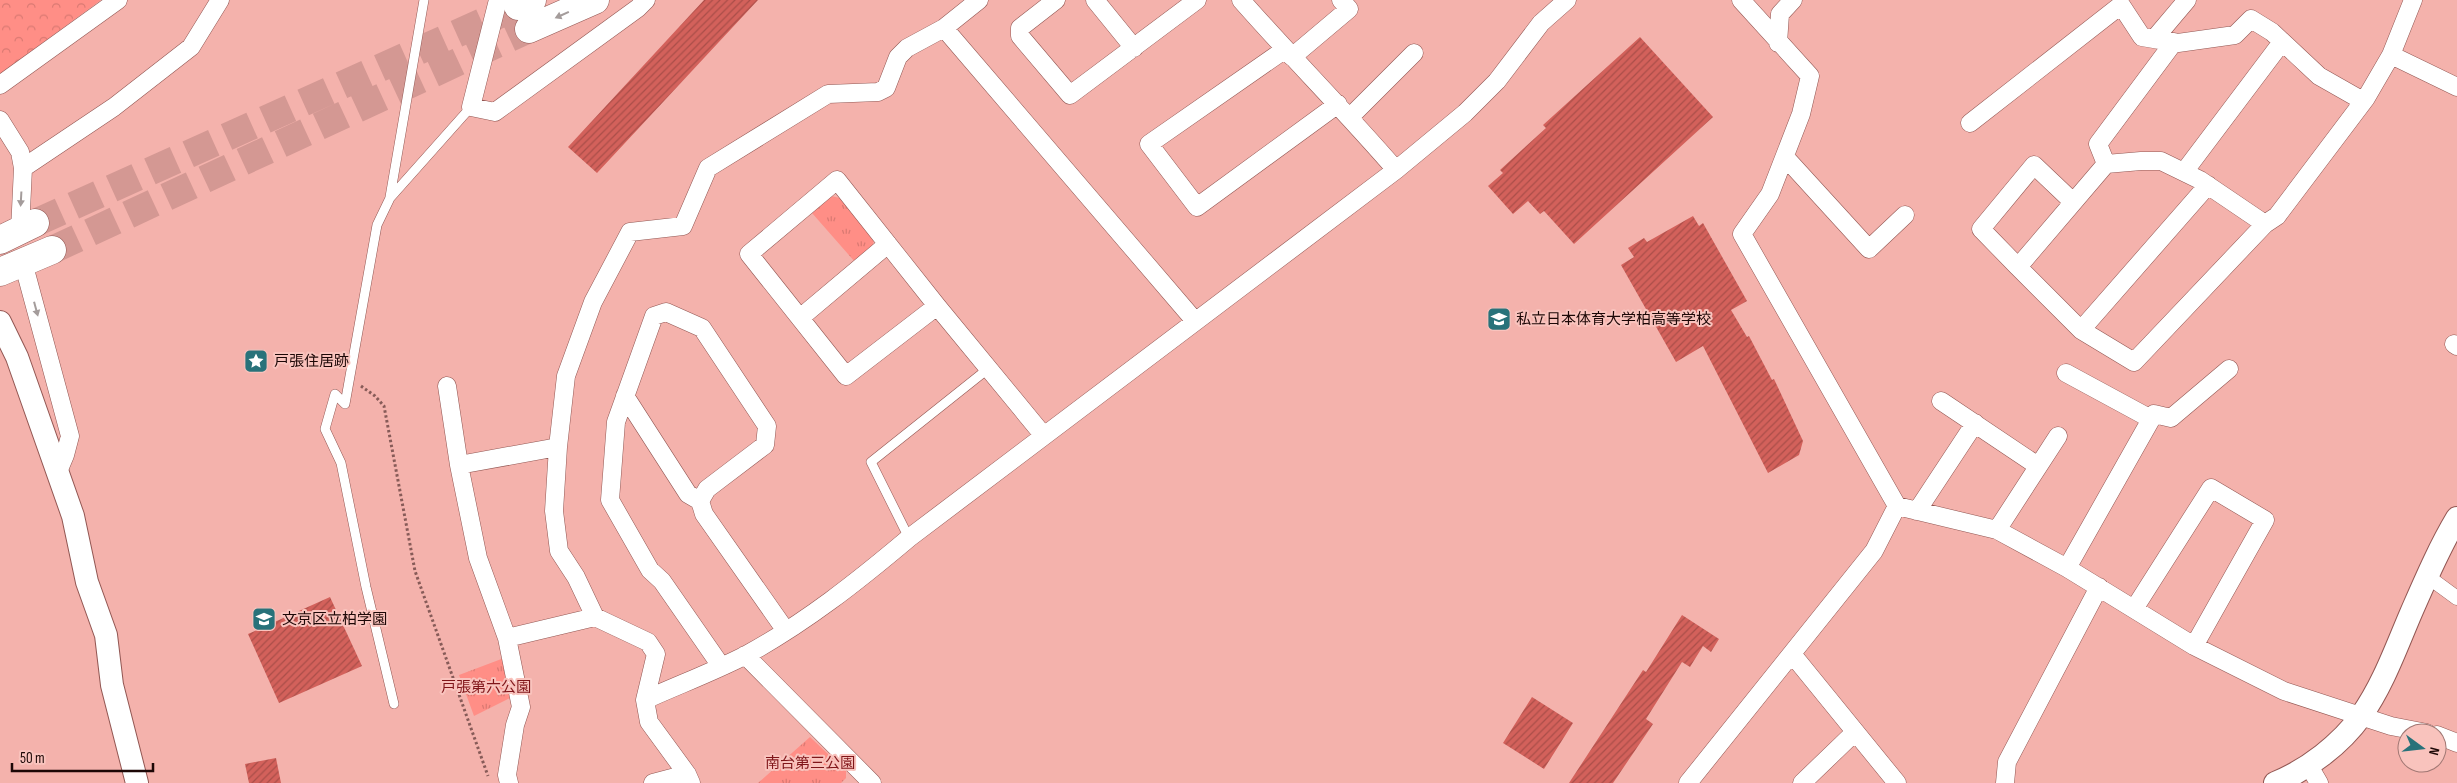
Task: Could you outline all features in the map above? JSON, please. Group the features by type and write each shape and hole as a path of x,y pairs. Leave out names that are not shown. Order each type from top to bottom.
{"highway":[{"path":"519,9 595,0"},
{"path":"12,267 52,250"}],"street":[{"path":"0,84 118,0"},
{"path":"519,9 471,107 495,112 638,8 646,0"},
{"path":"595,617 576,577 559,551 554,511 558,447 566,376 593,302 630,232 683,226 708,168 828,94 878,92 886,88 898,57 907,48 944,28 979,0"},
{"path":"1056,0 1020,28 1020,36 1070,95 1197,0"},
{"path":"1095,0 1134,48"},
{"path":"1240,0 1350,117 1396,170"},
{"path":"1338,104 1197,208 1149,144 1288,53 1349,8 1341,0"},
{"path":"645,700 745,655 854,585 909,538 1396,170 1465,113 1497,81 1541,23 1567,0"},
{"path":"1741,0 1778,43 1810,76 1801,114 1770,194 1742,234 1897,506 1997,530 2067,568 2194,646 2284,690 2361,717 2397,727"},
{"path":"1778,43 1780,14 1793,0"},
{"path":"2154,39 2187,0"},
{"path":"2073,202 2034,165 1981,229 2081,330 2134,362 2266,224 2277,216 2363,101 2391,55 2413,0"},
{"path":"23,168 114,107 190,47 214,2"},
{"path":"1970,123 2121,5 2142,37 2174,42 2235,35 2251,19 2272,32 2319,76 2363,101"},
{"path":"944,28 1195,321"},
{"path":"2106,164 2098,144 2174,42"},
{"path":"2184,172 2282,42"},
{"path":"1350,117 1414,53"},
{"path":"2391,55 2457,87"},
{"path":"0,120 20,152 23,168 19,231"},
{"path":"1785,157 1870,250 1905,214"},
{"path":"2018,267 2106,164 2141,160 2161,161 2208,185 2266,224"},
{"path":"937,306 846,376 749,254 837,180 1044,436"},
{"path":"2081,330 2208,185"},
{"path":"800,318 888,244"},
{"path":"12,267 70,436 65,456 56,474"},
{"path":"700,501 707,489 765,445 767,426 702,328 666,312 654,316 616,422 610,500 650,570 662,581 721,666"},
{"path":"0,322 17,357 56,474 73,516 88,582 106,635 112,685 137,783"},
{"path":"2067,568 2154,414 2171,418 2230,370"},
{"path":"2066,372 2151,419"},
{"path":"447,386 459,465 478,558 507,638 521,707 515,725 507,775 509,783"},
{"path":"625,396 688,494 700,501 704,514 786,630"},
{"path":"1941,401 2038,466"},
{"path":"1917,511 1975,423"},
{"path":"1997,530 2058,436"},
{"path":"459,465 558,447"},
{"path":"2134,609 2211,488 2265,520 2194,646"},
{"path":"1688,783 1874,551 1897,506"},
{"path":"2275,783 2314,774 2339,740 2361,717 2395,653 2427,576 2457,518"},
{"path":"2427,576 2457,598"},
{"path":"2005,783 2007,762 2099,588"},
{"path":"507,638 595,617 648,642 656,654 645,700 649,722 689,778 653,783"},
{"path":"1792,654 1897,783"},
{"path":"745,655 861,779"},
{"path":"1802,783 1855,732"}],"lane":[{"path":"390,198 424,0"},
{"path":"394,704 364,578 341,464 325,429 335,394 345,404 377,225 390,198 471,107"},
{"path":"909,538 871,462 989,368"}],"path":[{"path":"350,378 375,396 384,406 414,572 490,783"}],"green space":[{"path":"0,0 101,0 0,74"},
{"path":"831,196 840,198 874,240 872,248 855,262 812,213"},
{"name":"戸張第六公園","path":"504,658 512,697 474,716 459,675"},
{"name":"南台第三公園","path":"810,737 846,771 846,778 841,783 758,783"}],"building":[{"path":"704,0 758,0 597,173 568,147"},
{"path":"1640,37 1713,117 1574,244 1544,211 1540,214 1528,201 1513,214 1488,186 1503,173 1500,170 1546,128 1543,125"},
{"path":"1693,216 1699,226 1703,223 1747,301 1731,310 1747,337 1749,336 1772,380 1774,379 1803,441 1799,455 1768,473 1703,346 1676,362 1621,265 1634,257 1628,248 1644,238 1647,242"},
{"path":"330,597 362,666 279,703 248,634"},
{"path":"1682,615 1719,639 1711,652 1703,646 1690,667 1682,662 1646,719 1653,724 1613,783 1569,783 1643,670 1646,672"},
{"path":"1532,697 1573,723 1544,769 1503,743"},
{"path":"276,758 281,783 249,783 245,764"}],"tunnel":[{"path":"35,223 518,6"},
{"path":"52,250 529,29"}],"place":[{"name":"私立日本体育大学柏高等学校","path":"1499,319"},
{"name":"戸張住居跡","path":"256,361"},
{"name":"文京区立柏学園","path":"264,619"}]}
